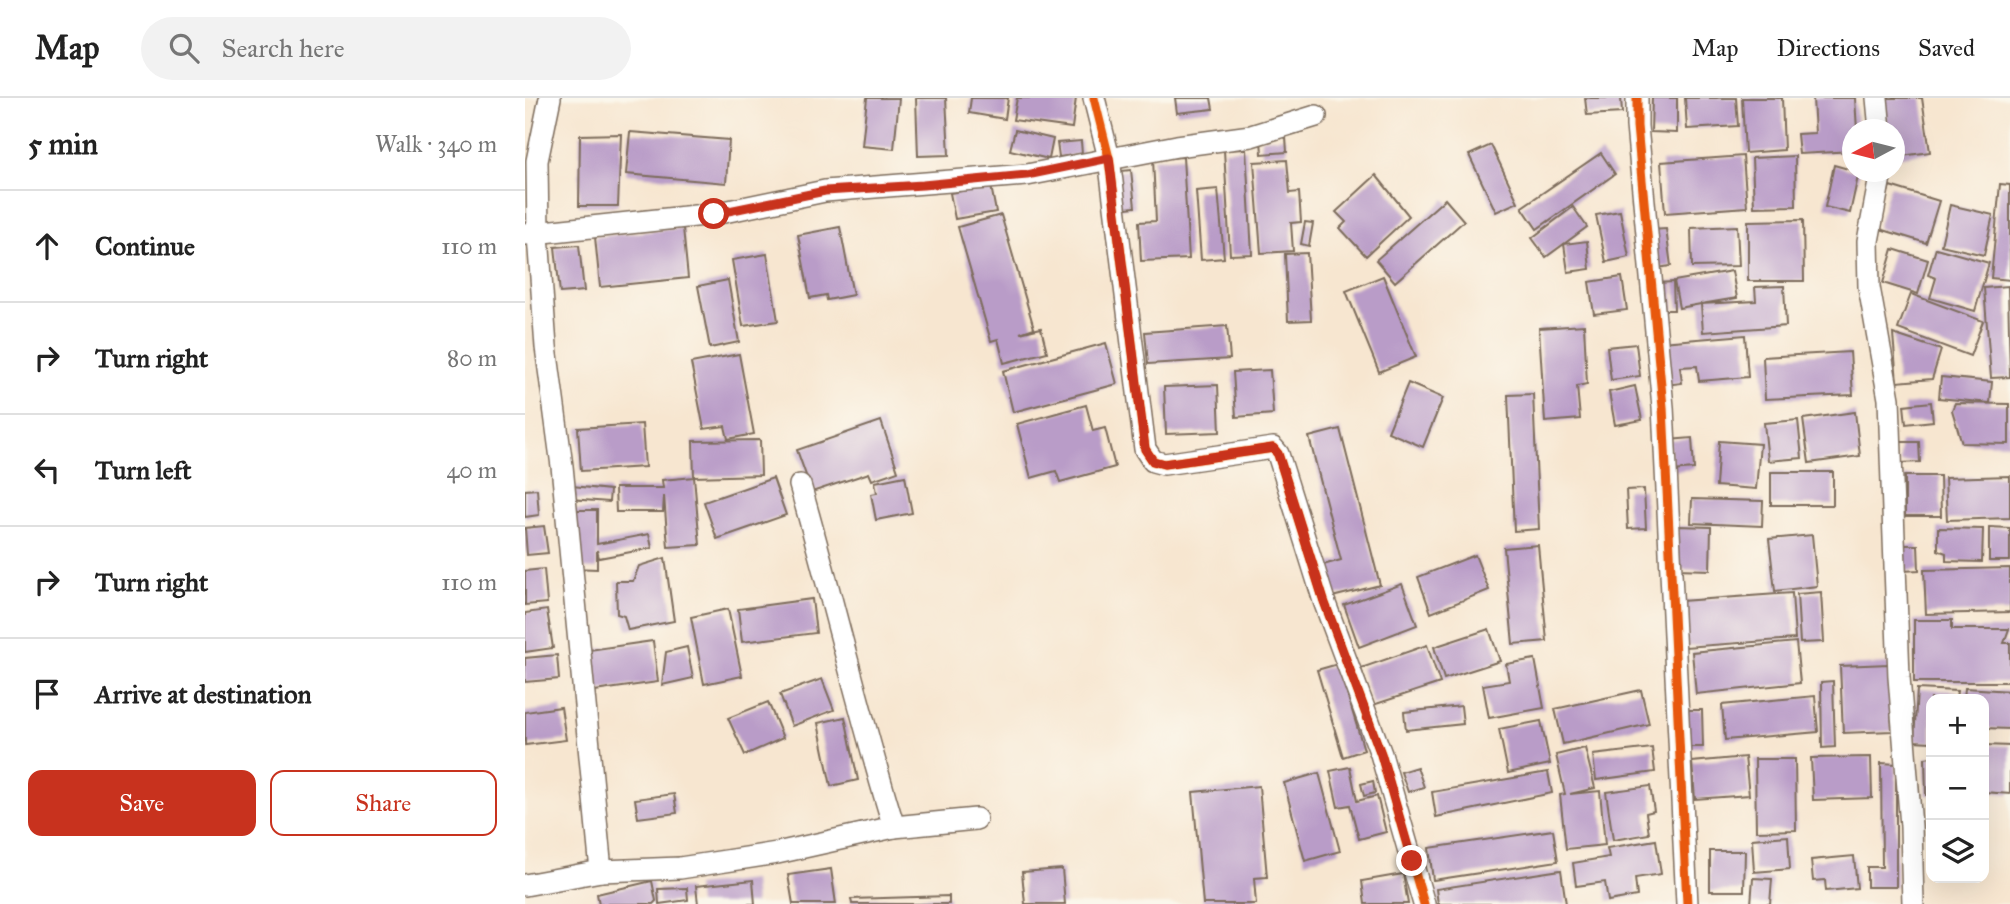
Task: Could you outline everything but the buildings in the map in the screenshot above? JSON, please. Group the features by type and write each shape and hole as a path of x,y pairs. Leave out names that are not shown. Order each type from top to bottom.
{"street":[{"path":"550,98 537,161 531,235 562,466 601,871"},
{"path":"1094,98 1109,158 1145,449 1153,461 1164,464 1273,448 1278,454 1324,601 1381,754 1424,904"},
{"path":"1637,98 1637,126 1663,407 1687,904"},
{"path":"1877,98 1879,119"},
{"path":"531,235 714,214 825,191 1027,175 1109,158 1251,136 1315,116"},
{"path":"1879,182 1868,241 1869,287 1889,399 1899,677 1911,826 1913,904"},
{"path":"800,485 832,596 865,732 894,827"},
{"path":"525,885 601,871 680,867 777,853 894,827 976,819"}],"cycle path":[{"path":"1094,98 1109,158 1145,449 1153,461 1164,464 1273,448 1278,454 1324,601 1381,754 1424,904"},
{"path":"1637,98 1637,126 1663,407 1687,904"}],"route":[{"path":"714,214 825,191 1027,175 1109,158 1145,449 1153,461 1164,464 1273,448 1278,454 1324,601 1381,754 1412,861"}]}
